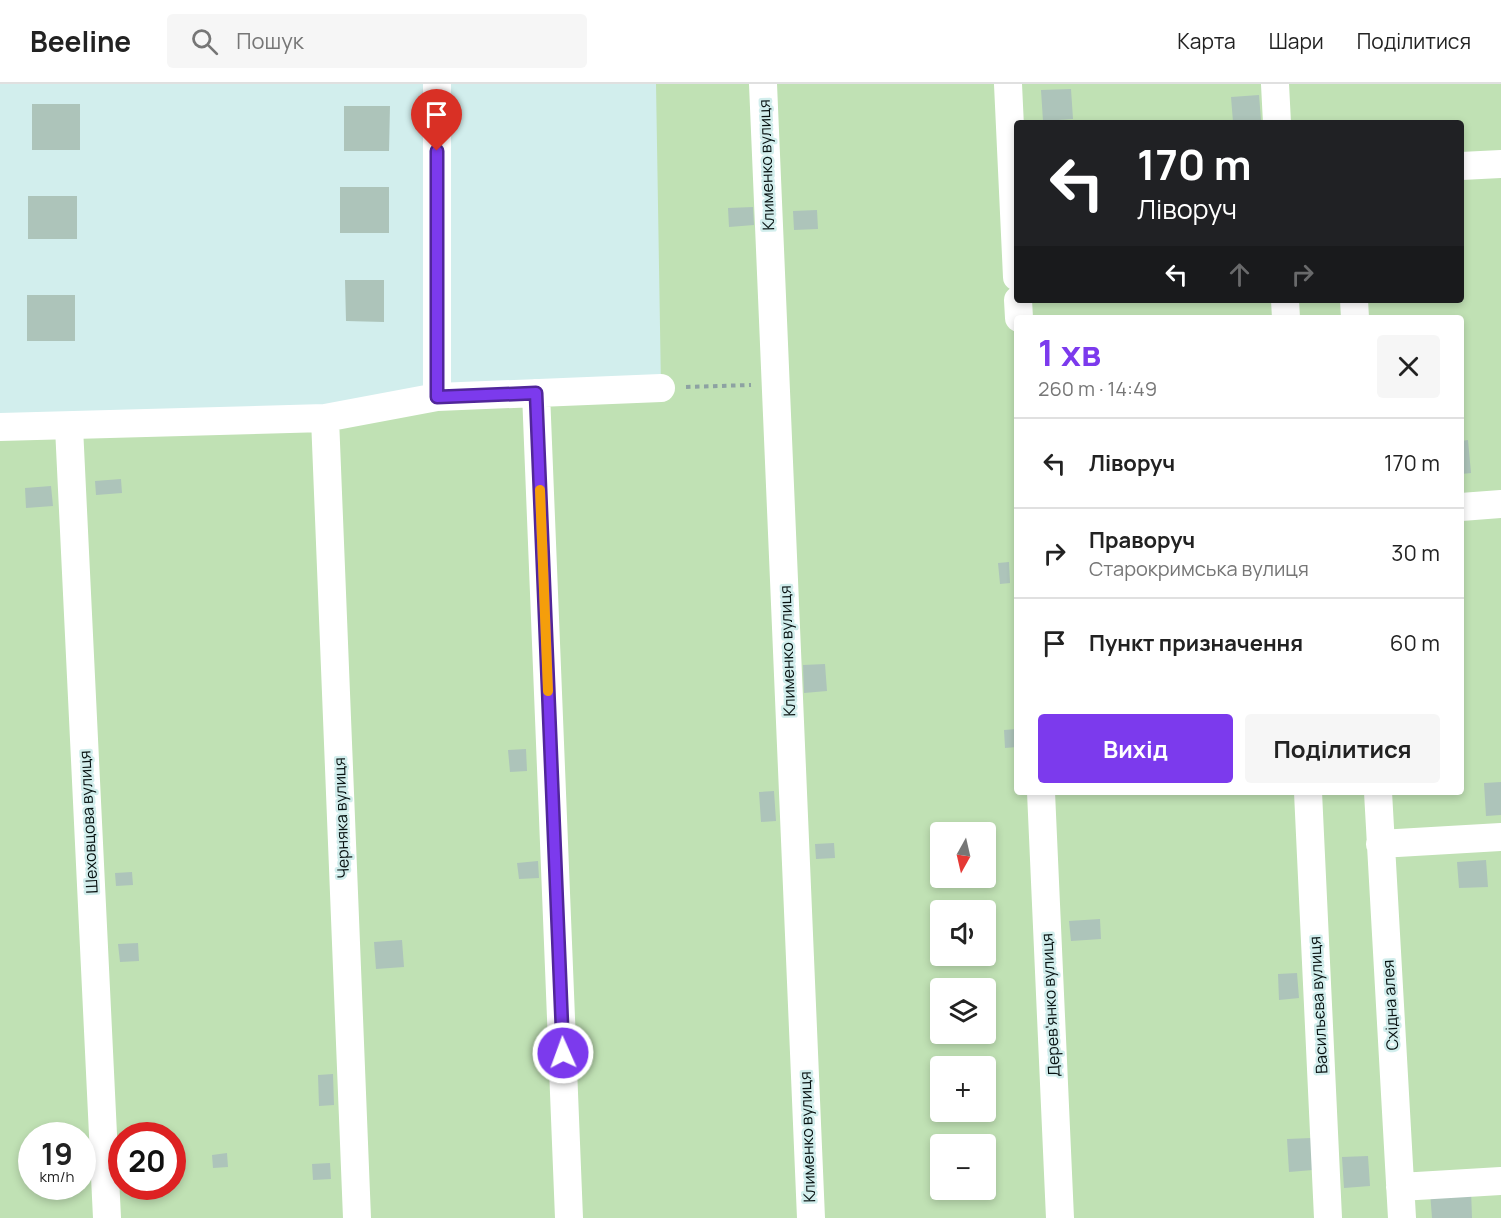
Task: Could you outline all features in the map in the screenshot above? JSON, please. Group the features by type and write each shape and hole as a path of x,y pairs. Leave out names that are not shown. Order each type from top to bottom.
{"street":[{"path":"437,84 437,397"},
{"name":"Клименко вулиця","path":"763,84 811,1218"},
{"path":"1008,84 1014,213"},
{"path":"1275,84 1277,120"},
{"path":"1464,166 1501,164"},
{"path":"0,427 325,418 437,397 661,388"},
{"path":"536,393 569,1218"},
{"name":"Черняка вулиця","path":"325,418 357,1218"},
{"name":"Шеховцова вулиця","path":"69,426 107,1218"},
{"path":"1464,507 1501,504"},
{"name":"Дерев'янко вулиця","path":"1041,795 1060,1218"},
{"name":"Васильєва вулиця","path":"1308,795 1328,1218"},
{"name":"Східна алея","path":"1378,795 1402,1218"},
{"path":"1380,844 1501,837"},
{"path":"1400,1187 1501,1181"}],"path":[{"path":"661,388 776,384"}],"green space":[{"path":"656,84 1501,84 1501,1218 0,1218 0,427 661,388"}],"building":[{"path":"1071,89 1073,119 1043,120 1041,90"},
{"path":"1259,95 1261,120 1233,120 1231,97"},
{"path":"32,104 80,104 80,150 32,150"},
{"path":"344,106 390,106 389,151 344,151"},
{"path":"340,187 389,187 389,233 340,233"},
{"path":"28,196 77,196 77,239 28,239"},
{"path":"753,207 754,225 729,227 728,208"},
{"path":"817,210 818,229 794,230 793,211"},
{"path":"345,280 384,280 384,322 346,321"},
{"path":"27,295 75,295 75,341 27,341"},
{"path":"1468,440 1471,473 1464,474 1464,441"},
{"path":"121,479 122,493 96,495 95,481"},
{"path":"51,486 53,506 26,508 25,488"},
{"path":"1009,562 1010,583 1000,584 998,563"},
{"path":"825,664 827,691 804,693 803,665"},
{"path":"1014,729 1014,747 1005,748 1004,730"},
{"path":"526,749 527,771 510,772 508,750"},
{"path":"1501,782 1501,815 1486,816 1484,783"},
{"path":"774,791 776,821 761,822 759,792"},
{"path":"834,843 835,858 816,859 815,844"},
{"path":"1486,860 1488,887 1459,888 1457,862"},
{"path":"538,861 539,878 519,879 517,863"},
{"path":"132,872 133,885 116,886 115,873"},
{"path":"1100,919 1101,939 1071,941 1069,921"},
{"path":"402,940 404,967 376,969 374,942"},
{"path":"138,943 139,961 120,962 118,944"},
{"path":"1297,973 1299,998 1279,1000 1278,974"},
{"path":"333,1074 334,1105 319,1106 318,1075"},
{"path":"1311,1138 1313,1170 1289,1172 1287,1139"},
{"path":"227,1153 228,1167 213,1168 212,1155"},
{"path":"1368,1156 1370,1186 1344,1188 1342,1157"},
{"path":"330,1163 331,1179 313,1180 312,1164"},
{"path":"1471,1189 1472,1218 1432,1218 1430,1192"}],"slow traffic":[{"path":"540,490 548,691"}],"route":[{"path":"437,151 437,397 536,393 563,1053"}]}
